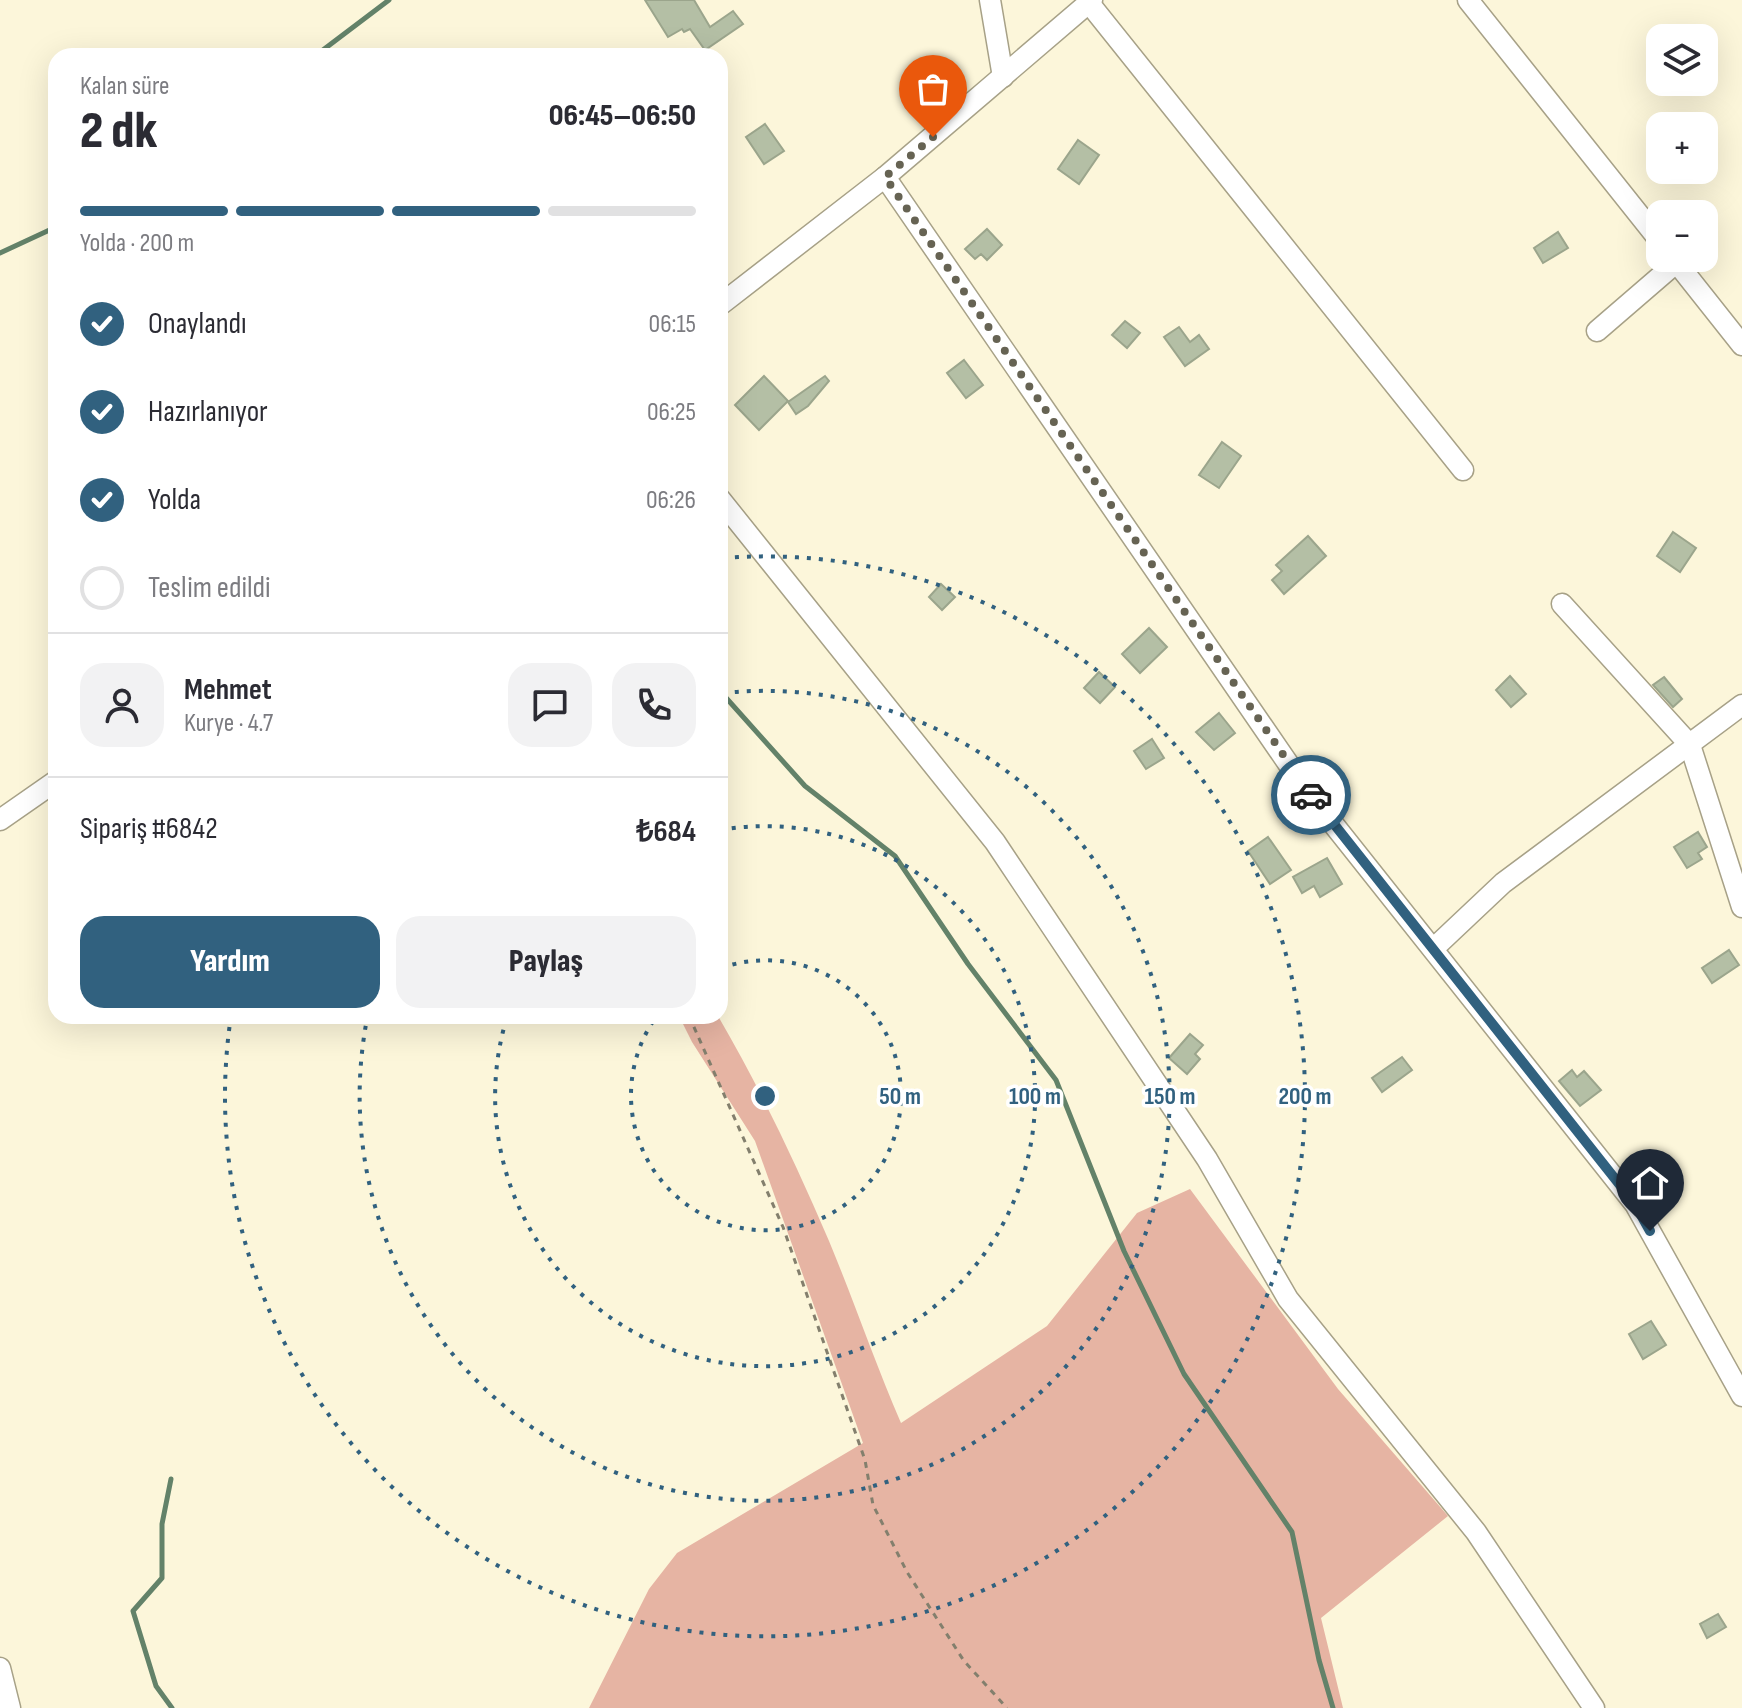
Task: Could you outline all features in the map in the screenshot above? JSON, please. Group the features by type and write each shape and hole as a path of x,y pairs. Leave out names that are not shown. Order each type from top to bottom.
{"street":[{"path":"990,0 1003,77"},
{"path":"1468,0 1646,223"},
{"path":"728,299 885,177 1090,1 1463,470"},
{"path":"885,177 1307,791 1635,1204 1742,1396"},
{"path":"1597,331 1662,272"},
{"path":"1684,272 1742,345"},
{"path":"728,509 995,842 1207,1159 1288,1299 1476,1532 1594,1708"},
{"path":"1562,604 1690,745 1742,907"},
{"path":"1433,949 1503,883 1742,705"},
{"path":"0,820 48,787"},
{"path":"0,1668 10,1708"}],"path":[{"path":"693,1024 783,1227 865,1460 873,1505 907,1572 964,1661 1007,1708"}],"shaded area":[{"path":"683,1024 722,1024 733,1043 777,1127 816,1212 901,1423 1047,1326 1137,1213 1190,1189 1338,1389 1448,1516 1321,1618 1343,1708 589,1708 649,1589 677,1553 863,1443 755,1141"}],"building":[{"path":"645,0 694,0 710,27 733,11 743,24 708,48 704,48 690,29 684,32 682,29 668,37"},
{"path":"765,124 784,151 764,164 746,137"},
{"path":"1078,140 1099,155 1079,184 1058,169"},
{"path":"987,229 1002,245 987,260 981,254 975,259 965,249"},
{"path":"1558,232 1568,248 1543,263 1534,248"},
{"path":"1125,321 1140,333 1127,348 1112,335"},
{"path":"1179,327 1190,342 1199,335 1209,349 1185,366 1164,337"},
{"path":"964,360 983,385 966,398 947,373"},
{"path":"764,376 788,401 759,430 735,405"},
{"path":"825,376 829,381 808,406 796,414 788,402"},
{"path":"1222,442 1241,456 1219,488 1199,475"},
{"path":"1673,532 1696,548 1680,572 1657,556"},
{"path":"1308,536 1326,556 1284,594 1272,580 1282,571 1276,565"},
{"path":"941,584 955,597 942,610 929,597"},
{"path":"1149,628 1167,647 1140,673 1122,654"},
{"path":"1099,672 1115,687 1100,703 1084,688"},
{"path":"1510,676 1526,694 1511,707 1496,690"},
{"path":"1664,677 1682,699 1673,707 1653,685"},
{"path":"1219,713 1235,733 1214,750 1196,732"},
{"path":"1152,739 1164,758 1146,769 1134,751"},
{"path":"1698,832 1707,847 1698,853 1702,859 1687,868 1674,847"},
{"path":"1268,837 1291,870 1270,884 1248,851"},
{"path":"1327,858 1342,884 1320,897 1314,886 1302,893 1293,877"},
{"path":"1729,950 1739,965 1712,983 1702,968"},
{"path":"1190,1034 1203,1045 1195,1054 1200,1059 1187,1074 1169,1058"},
{"path":"1402,1057 1412,1070 1382,1092 1372,1078"},
{"path":"1572,1070 1577,1077 1584,1071 1601,1090 1580,1106 1559,1081"},
{"path":"1651,1321 1666,1345 1643,1359 1629,1334"},
{"path":"1718,1614 1726,1627 1707,1638 1700,1624"}],"waterway":[{"path":"326,48 389,0"},
{"path":"0,253 48,231"},
{"path":"728,700 805,786 895,856 968,964 1056,1080 1124,1251 1184,1374 1292,1532 1319,1660 1333,1708"},
{"path":"171,1479 162,1524 162,1578 133,1611 156,1686 172,1708"}],"way so far":[{"path":"933,137 885,177 1311,795"}],"route":[{"path":"1311,795 1635,1204 1650,1231"}]}
